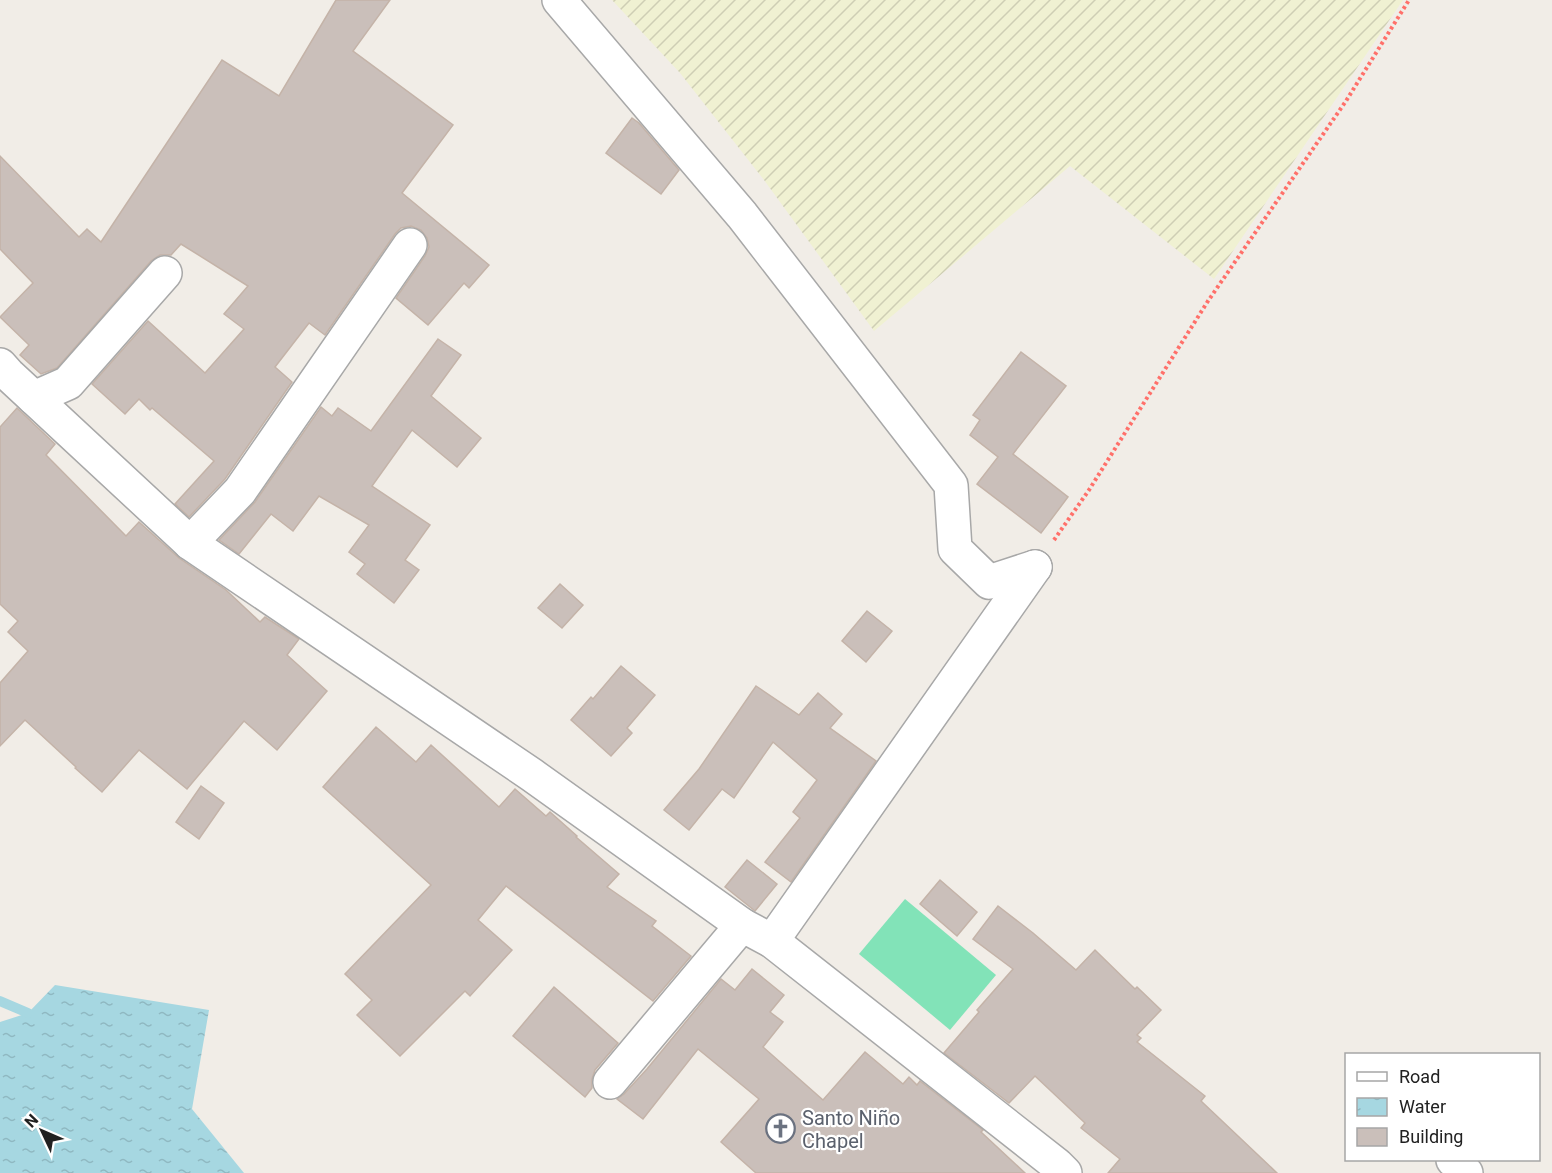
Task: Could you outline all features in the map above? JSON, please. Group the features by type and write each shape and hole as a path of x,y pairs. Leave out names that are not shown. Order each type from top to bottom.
{"street":[{"path":"559,0 742,215 951,485 955,549 989,582 1035,567"},
{"path":"190,543 240,491 410,245"},
{"path":"34,398 68,383 165,273"},
{"path":"3,374 34,398 190,543 532,775 742,925 772,941 1065,1173"},
{"path":"772,941 1035,567"},
{"path":"610,1082 742,925"},
{"path":"1454,1161 1467,1173"}],"path":[{"path":"1035,567 1089,490 1208,301 1347,101 1409,0"}],"green space":[{"path":"612,0 1403,0 1214,279 1070,166 874,331 764,180 680,73"},
{"path":"905,899 996,975 950,1030 859,954"}],"water":[{"path":"55,985 209,1010 192,1109 244,1173 0,1173 0,1022 28,1013"}],"building":[{"path":"336,0 390,0 353,51 453,125 402,193 489,265 469,288 464,283 428,325 396,298 429,247 427,238 421,230 411,226 401,228 325,335 309,323 275,367 292,382 225,479 189,517 175,504 214,461 139,399 125,414 92,384 148,321 205,373 244,329 224,314 248,286 181,244 171,255 160,255 151,261 57,368 41,374 20,355 29,345 0,317 33,283 0,249 0,156 79,237 87,229 101,242 222,60 279,96"},
{"path":"632,118 639,123 679,170 661,194 606,153"},
{"path":"438,339 461,355 431,396 481,438 457,467 412,430 372,486 430,525 405,560 419,570 394,603 357,574 365,564 349,552 369,525 319,496 293,531 271,514 239,554 219,540 255,502 321,407 332,416 338,408 371,431"},
{"path":"1021,352 1066,386 1013,454 1068,497 1041,533 977,484 998,457 970,435 980,420 973,415"},
{"path":"17,408 55,444 46,455 126,536 139,522 179,558 226,590 260,622 265,617 299,639 287,655 327,691 277,750 244,721 187,789 139,750 102,792 25,720 0,746 0,683 28,651 8,632 18,621 0,604 0,427"},
{"path":"560,584 583,605 562,628 538,608"},
{"path":"867,611 892,631 866,662 842,641"},
{"path":"621,666 655,695 627,728 632,733 611,756 571,720 591,697 593,699"},
{"path":"756,686 799,715 818,693 842,714 830,728 876,761 791,882 765,862 800,818 793,812 817,780 773,742 734,798 722,789 689,830 664,810 699,769"},
{"path":"376,727 416,762 431,745 499,807 515,789 546,816 550,812 619,874 607,887 656,921 652,926 691,956 653,1001 506,886 478,920 512,950 470,996 465,991 400,1056 357,1015 372,1000 345,974 431,885 323,787"},
{"path":"201,786 224,803 199,839 176,822"},
{"path":"747,860 777,884 755,911 725,887"},
{"path":"940,880 977,912 957,936 920,904"},
{"path":"998,906 1076,970 1095,950 1135,989 1137,987 1161,1010 1137,1035 1141,1038 1137,1042 1205,1096 1201,1101 1277,1173 1108,1173 1120,1159 1081,1128 1085,1123 1035,1076 1009,1103 944,1053 1013,969 973,939"},
{"path":"752,969 784,995 770,1012 783,1022 763,1047 823,1100 865,1052 903,1084 909,1077 917,1085 920,1081 983,1130 981,1132 1025,1173 756,1173 721,1142 759,1099 698,1049 643,1119 617,1099 647,1069 721,979 735,990"},
{"path":"554,987 618,1043 595,1070 592,1088 585,1097 513,1036"}],"waterway":[{"path":"0,1001 28,1013"}],"place":[{"name":"Santo Niño Chapel","path":"781,1129"}]}
